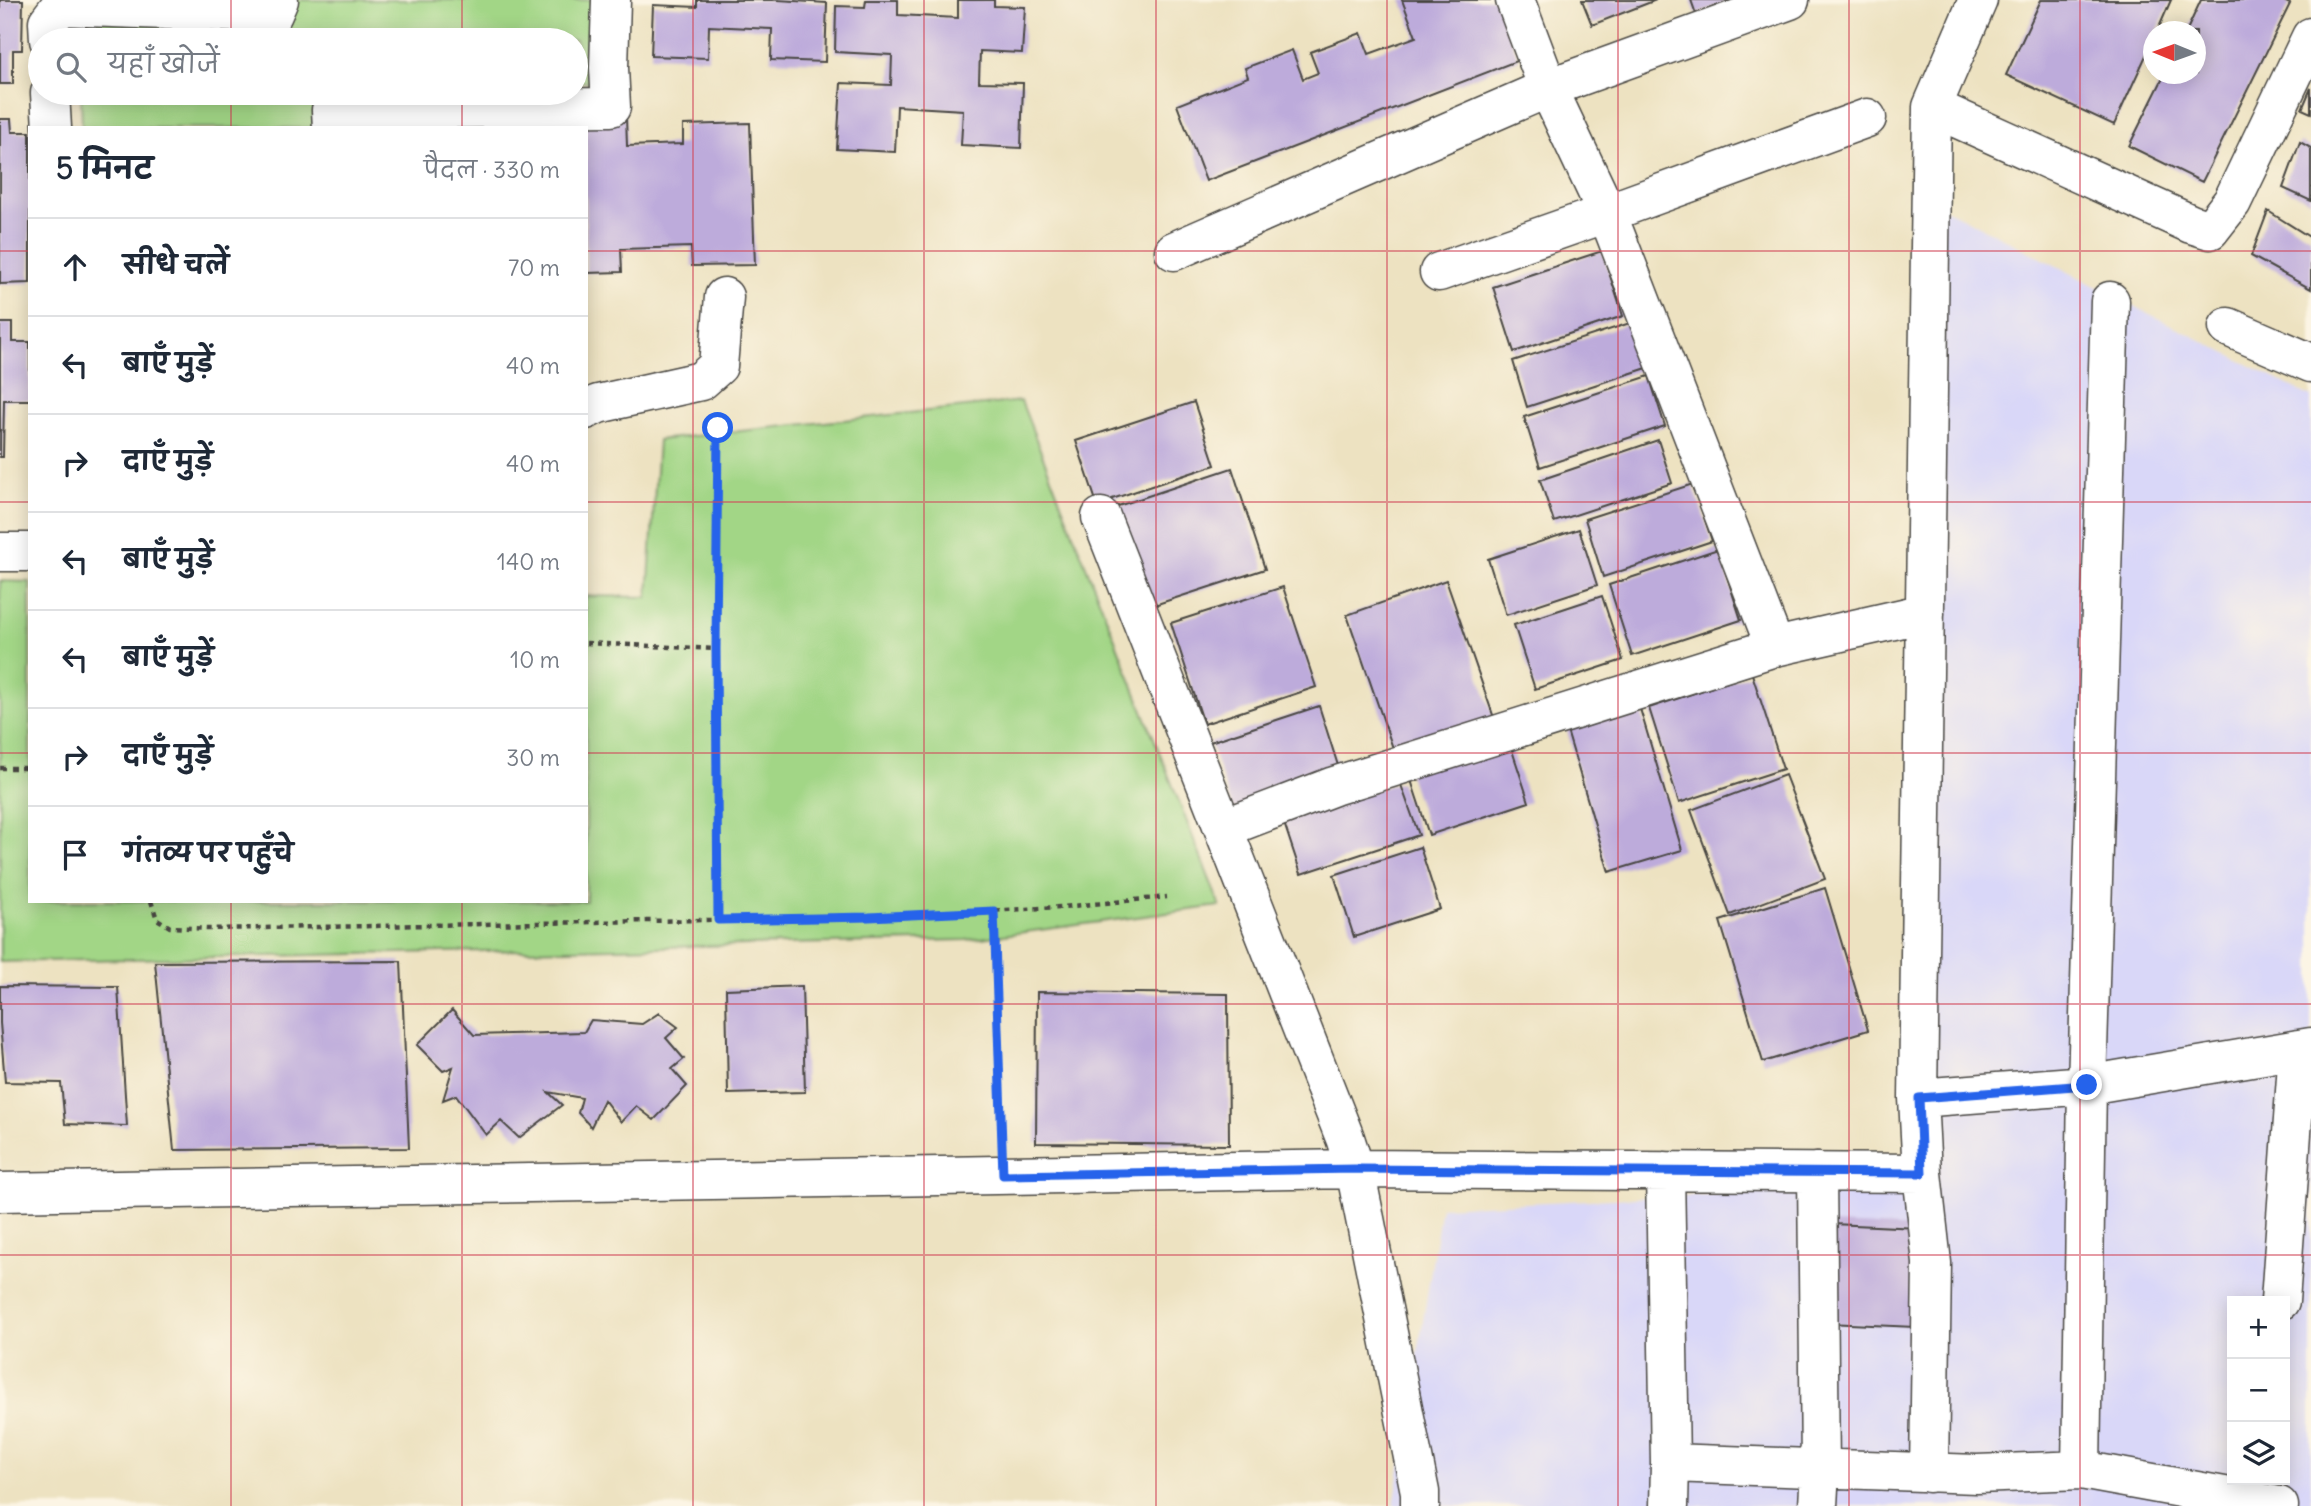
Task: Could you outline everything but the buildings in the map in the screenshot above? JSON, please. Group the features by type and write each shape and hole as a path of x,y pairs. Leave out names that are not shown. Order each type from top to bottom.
{"street":[{"path":"48,28 48,22 60,6 273,14 279,0"},
{"path":"331,126 331,110 611,107 611,0"},
{"path":"1515,0 1548,88 1607,213 1775,647"},
{"path":"1174,251 1548,88 1790,0"},
{"path":"1929,1473 1932,1263 1922,1173 1919,1098 1932,107 1978,0"},
{"path":"1932,107 2191,224 2210,230 2232,202 2311,37"},
{"path":"51,105 52,126"},
{"path":"1439,272 1867,118"},
{"path":"588,409 598,404 701,382 718,366 724,297"},
{"path":"2081,1470 2087,1085 2110,301"},
{"path":"2228,327 2311,363"},
{"path":"1101,517 1355,1169 1420,1492 1420,1506"},
{"path":"0,552 28,552"},
{"path":"1224,828 1334,786 1775,647 1926,613"},
{"path":"1919,1098 2087,1085 2305,1048 2280,1296"},
{"path":"0,1192 1355,1169 1922,1173"},
{"path":"1665,1171 1670,1506"},
{"path":"1817,1172 1819,1488"},
{"path":"1670,1463 1819,1488 1929,1473 1976,1490 2081,1470 2267,1496"}],"path":[{"path":"718,428 718,920"},
{"path":"588,643 716,649"},
{"path":"0,768 28,768"},
{"path":"152,903 157,919 170,927 208,929 869,917 1062,907 1167,897"},
{"path":"994,911 1003,1175"}],"shaded area":[{"path":"1915,193 2311,397 2311,1506 1394,1506 1441,1207 1921,1185"}],"green space":[{"path":"80,0 620,0 619,82 588,82 588,28 81,28"},
{"path":"81,105 314,105 315,126 82,126"},
{"path":"1021,401 1220,906 966,940 0,962 0,581 28,582 28,903 588,903 588,596 648,597 658,440"}],"route":[{"path":"718,428 718,920 994,911 1003,1175 1355,1169 1922,1173 1919,1098 2087,1085"}]}
